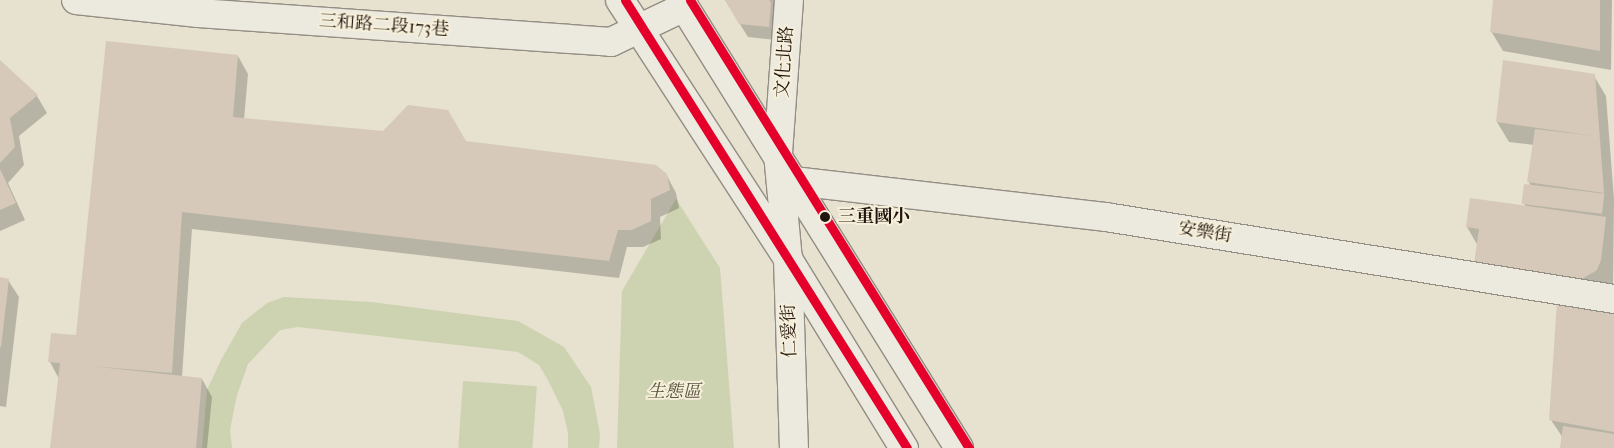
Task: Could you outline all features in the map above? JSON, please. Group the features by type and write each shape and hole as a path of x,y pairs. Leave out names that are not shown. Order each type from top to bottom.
{"street":[{"name":"三和路二段173巷","path":"76,0 199,6 611,42 640,29 682,3"},
{"path":"620,0 788,259 904,448"},
{"name":"文化北路","path":"778,154 789,0"},
{"path":"682,3 778,154 959,448"},
{"name":"仁愛街","path":"778,154 788,259 794,448"},
{"name":"安樂街","path":"794,181 1106,217 1614,299"}],"green space":[{"name":"生態區","path":"676,199 720,268 734,448 617,448 622,291"},
{"path":"284,297 371,302 518,321 564,347 591,387 600,434 599,448 568,448 568,433 563,411 549,382 539,365 518,352 298,327 280,330 248,364 237,395 230,430 232,448 202,448 207,390 221,360 242,323 267,303"},
{"path":"463,381 537,386 532,448 458,448"}],"building":[{"path":"725,0 769,0 771,3 769,27 739,24"},
{"path":"1493,0 1600,0 1600,51 1490,32"},
{"path":"106,41 238,55 233,117 383,131 408,105 448,110 466,141 656,165 667,174 670,190 651,199 651,221 632,230 618,230 609,261 182,212 172,373 90,366 202,378 196,448 50,448 60,363 48,362 51,333 76,335"},
{"path":"0,60 38,95 10,118 15,147 0,163"},
{"path":"1503,60 1595,74 1604,193 1527,182 1535,129 1594,136 1496,122"},
{"path":"0,169 16,203 0,210"},
{"path":"1524,184 1604,194 1602,214 1522,204"},
{"path":"1470,198 1606,217 1601,260 1597,270 1582,279 1474,264 1479,229 1466,227"},
{"path":"0,277 9,279 1,347 0,347"},
{"path":"1557,302 1614,312 1614,432 1549,420"},
{"path":"1563,426 1614,434 1614,448 1560,448"}],"transit line":[{"path":"625,0 907,448"},
{"path":"690,0 969,448"}],"place":[{"name":"三重國小","path":"825,217"}]}
